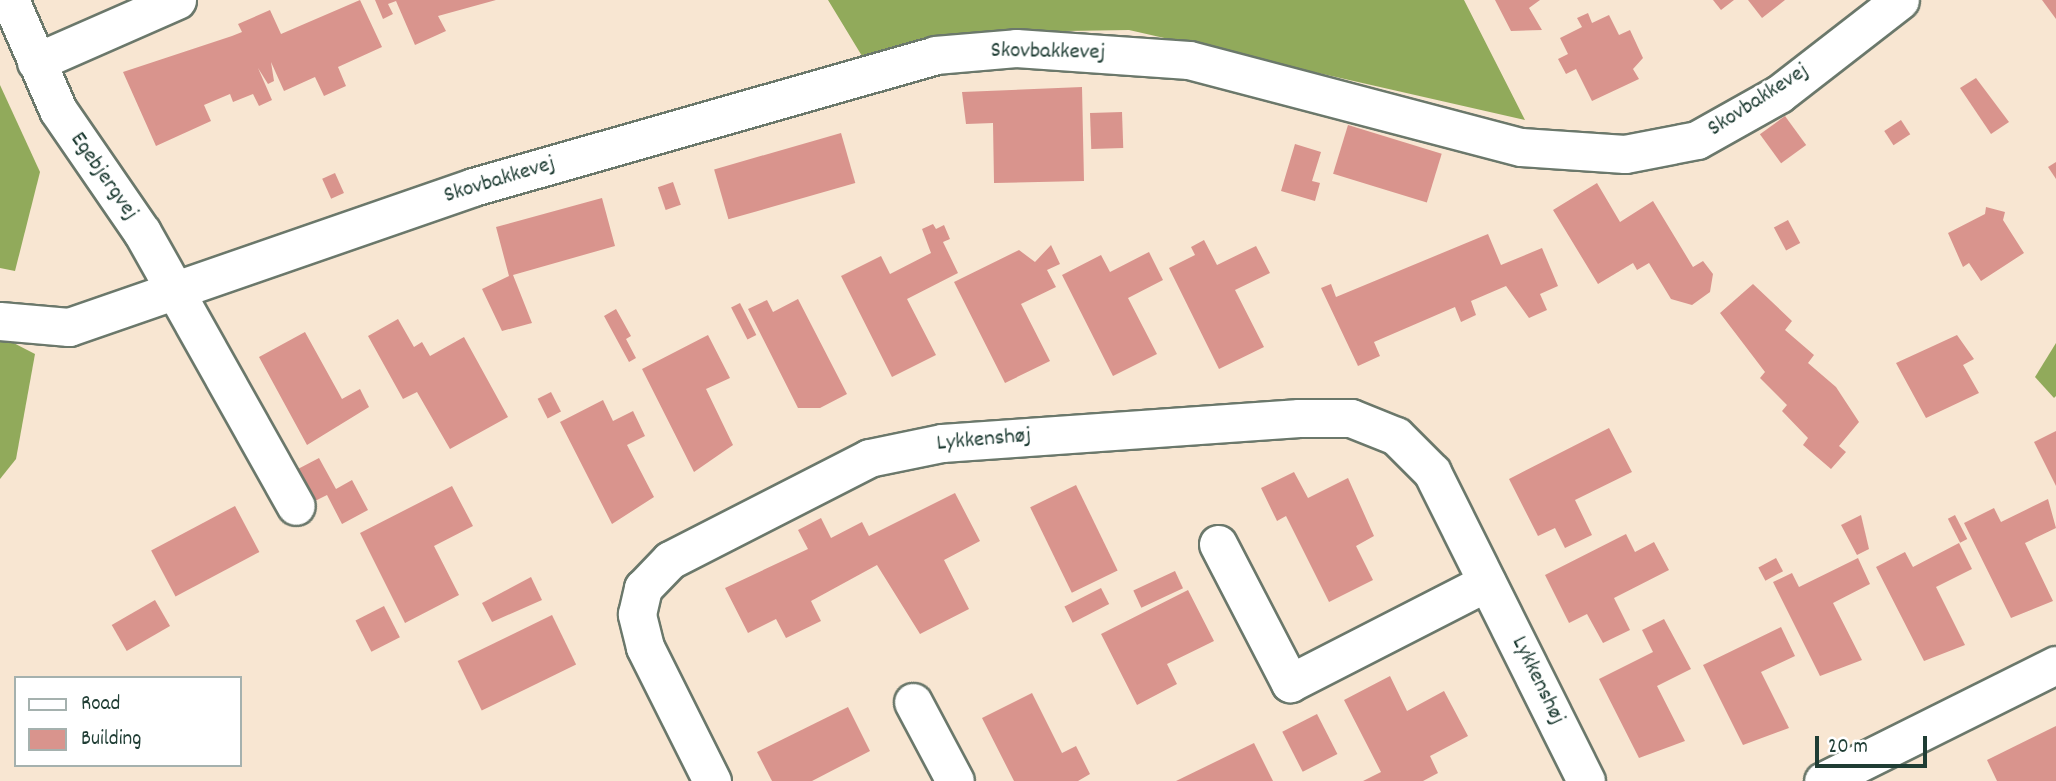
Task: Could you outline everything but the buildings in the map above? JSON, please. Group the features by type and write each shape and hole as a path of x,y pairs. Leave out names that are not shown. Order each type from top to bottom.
{"street":[{"name":"Egebjergvej","path":"10,0 64,120 174,288"},
{"path":"36,62 177,0"},
{"name":"Skovbakkevej","path":"0,321 69,327 174,288 474,187 934,55 1016,48 1189,60 1521,147 1625,154 1697,141 1779,94 1900,0"},
{"path":"174,288 296,506"},
{"name":"Lykkenshøj","path":"712,781 645,648 637,614 643,588 670,560 869,458 942,443 1351,418 1396,436 1432,472 1586,781"},
{"path":"1218,544 1290,683 1487,582"},
{"path":"1823,781 2056,665"},
{"path":"913,702 955,781"}],"green space":[{"path":"828,0 1464,0 1525,120 1129,30 995,32 862,56"},
{"path":"0,85 40,172 15,271 0,268"},
{"path":"0,336 35,354 16,459 0,479"},
{"path":"2056,343 2056,396 2054,398 2035,377"}]}
